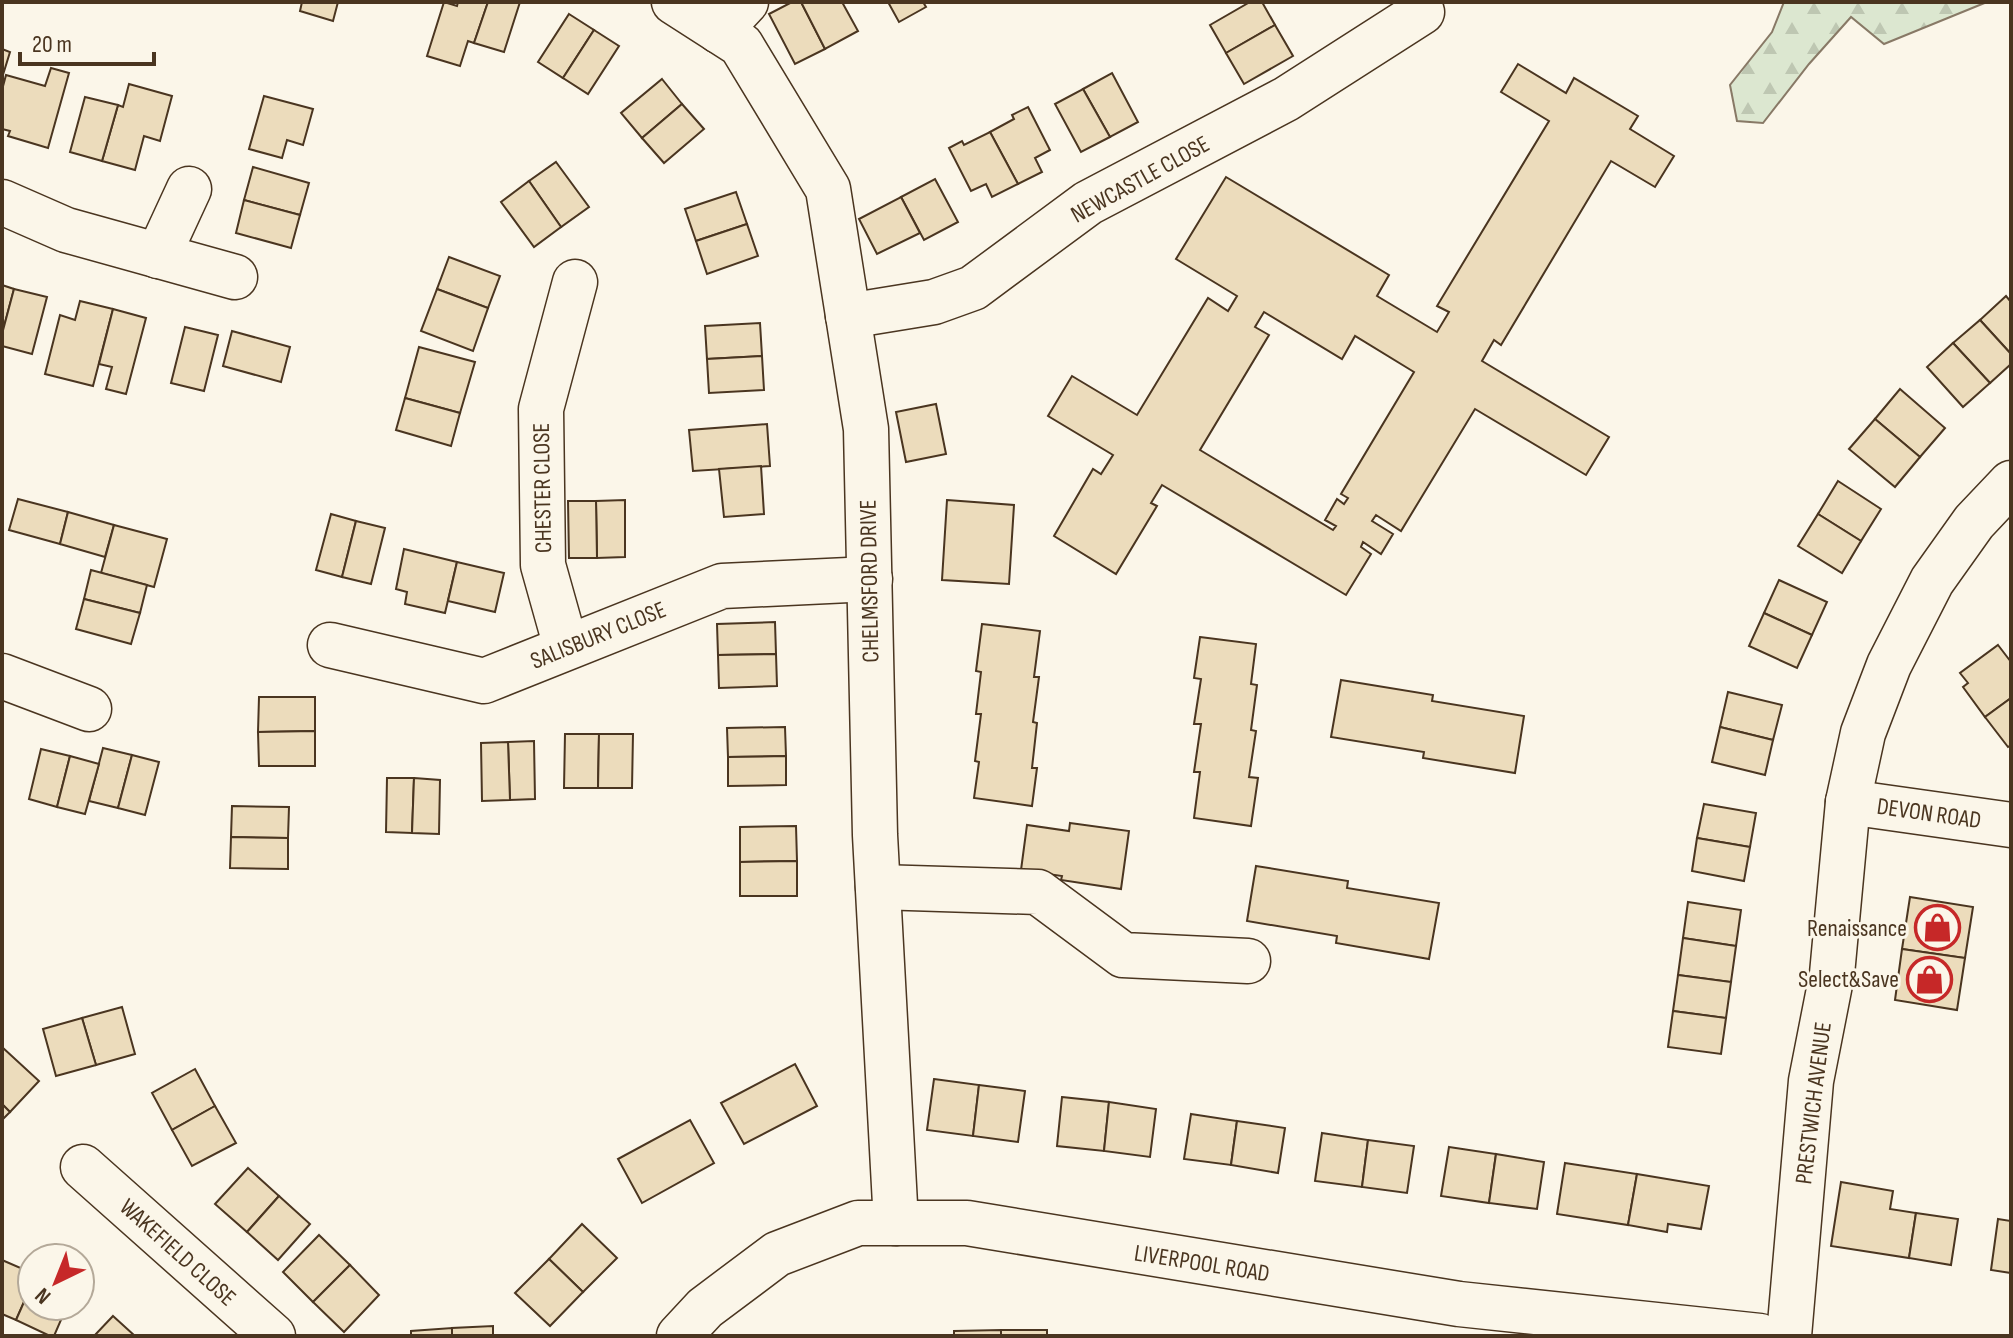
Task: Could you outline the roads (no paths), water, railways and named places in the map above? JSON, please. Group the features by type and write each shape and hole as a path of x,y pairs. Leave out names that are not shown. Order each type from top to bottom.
{"street":[{"name":"CHELMSFORD DRIVE","path":"674,2 732,17 741,45 828,189 866,429 875,835 896,1223"},
{"name":"NEWCASTLE CLOSE","path":"848,316 934,302 973,288 1088,203 1286,99 1422,12"},
{"path":"158,256 189,189"},
{"path":"2,202 66,230 235,277"},
{"name":"CHESTER CLOSE","path":"566,647 543,565 541,409 575,282"},
{"name":"PRESTWICH AVENUE","path":"1789,1336 1811,1081 1832,974 1848,802 1863,733 1889,665 1932,581 1974,522 2011,483"},
{"name":"SALISBURY CLOSE","path":"330,645 484,681 722,586 870,579"},
{"path":"2,676 89,709"},
{"name":"DEVON ROAD","path":"1848,802 2011,825"},
{"path":"878,887 1038,892 1123,955 1248,961"},
{"name":"WAKEFIELD CLOSE","path":"83,1167 273,1336"},
{"name":"LIVERPOOL ROAD","path":"679,1336 705,1308 777,1254 858,1223 967,1223 1456,1320 1760,1336"}],"place":[{"name":"Renaissance","path":"1938,928"},
{"name":"Select&Save","path":"1930,979"}]}
